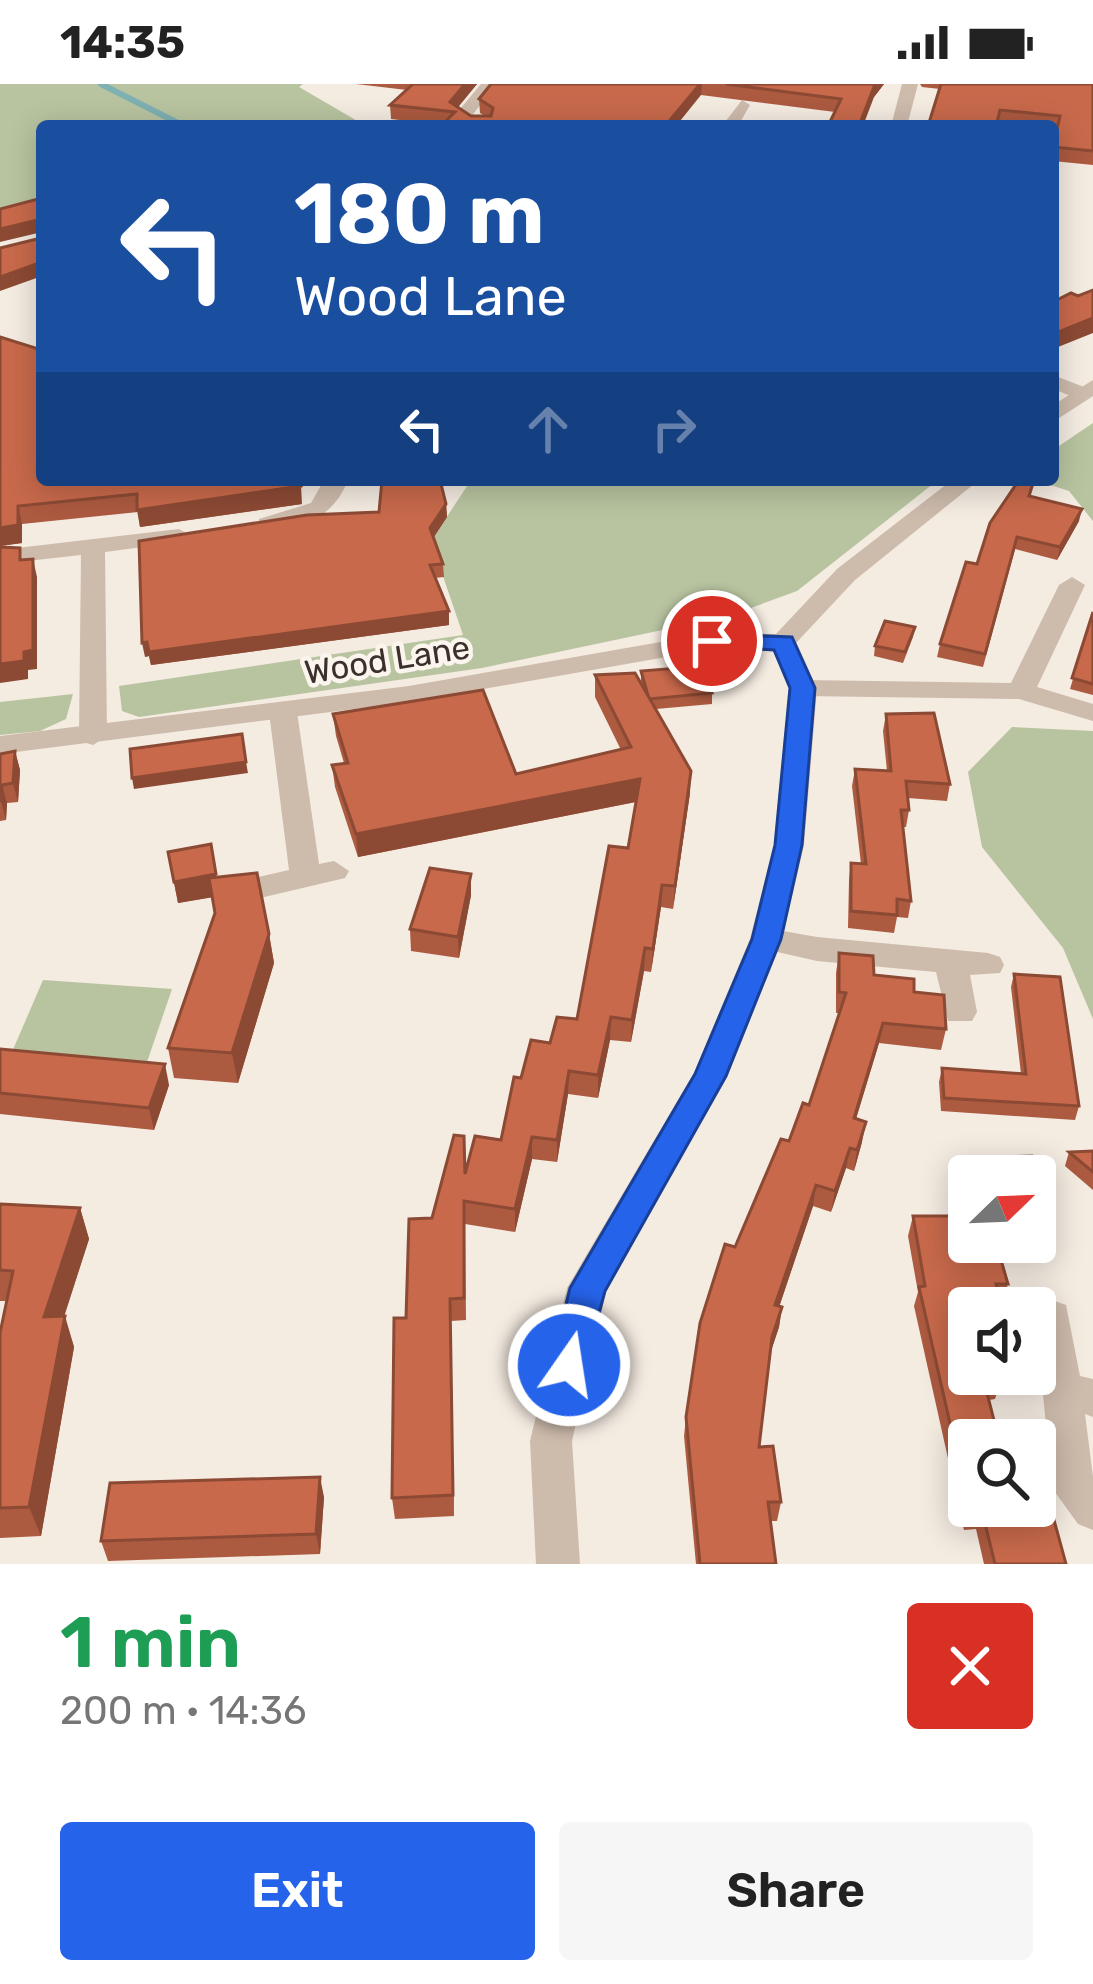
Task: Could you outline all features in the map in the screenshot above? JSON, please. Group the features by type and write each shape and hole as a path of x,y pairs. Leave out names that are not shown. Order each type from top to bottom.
{"street":[{"path":"472,120 463,115 489,84"},
{"path":"901,120 910,84"},
{"path":"733,120 742,105"},
{"path":"1059,411 1087,390"},
{"path":"0,557 301,519 323,508 333,486"},
{"path":"558,1564 550,1442 587,1288 710,1076 766,939 788,845 803,688 784,643 807,610 876,548 959,486"},
{"path":"93,548 93,736"},
{"path":"1021,691 1072,585"},
{"name":"Wood Lane","path":"0,745 283,712 712,641 784,643"},
{"path":"803,688 1021,691 1093,713"},
{"path":"260,887 319,874 283,712"},
{"path":"766,939 817,949 988,965"},
{"path":"951,962 960,1012"},
{"path":"1056,1329 1078,1394 1072,1487 1093,1510"}],"green space":[{"path":"0,84 303,84 299,87 356,120 36,120 36,200 0,209"},
{"path":"1093,423 1093,521 1069,491 1054,486 1059,486 1059,446"},
{"path":"467,486 930,486 797,591 729,616 482,668 139,717 122,711 119,686 463,635 431,541"},
{"path":"73,694 66,719 40,731 0,735 0,702"},
{"path":"1012,727 1093,731 1093,1019 1063,948 982,847 968,772"},
{"path":"43,980 172,989 145,1068 9,1059"}],"building":[{"path":"413,84 465,84 450,102 471,116 491,116 493,108 479,99 491,84 700,84 670,120 447,120 455,112 390,105"},
{"path":"726,84 875,84 861,120 831,120 841,99"},
{"path":"941,84 1093,84 1093,151 1059,148 1060,116 1000,110 998,120 930,120"},
{"path":"36,200 36,220 0,229 0,209"},
{"path":"36,239 36,264 0,277 0,248"},
{"path":"1093,290 1093,318 1059,332 1059,299 1071,293 1078,296"},
{"path":"0,337 36,348 36,486 301,486 137,510 137,494 18,506 18,525 0,528"},
{"path":"381,486 442,486 446,504 430,528 443,564 430,565 449,611 149,652 147,642 142,643 139,541 307,515 379,512"},
{"path":"1015,486 1032,486 1029,496 1082,509 1060,547 1017,537 985,654 940,644 966,562 977,564 990,523"},
{"path":"0,547 20,548 20,560 33,559 33,650 24,652 24,661 0,664"},
{"path":"1093,612 1093,684 1072,678"},
{"path":"885,621 915,627 905,652 875,646"},
{"path":"703,666 712,693 649,699 641,671"},
{"path":"635,673 691,771 675,886 662,885 653,949 645,948 632,1020 611,1017 598,1075 569,1071 557,1140 532,1137 515,1209 464,1201 464,1298 450,1299 453,1495 392,1498 394,1318 406,1318 409,1219 432,1218 454,1135 464,1136 465,1174 475,1136 501,1140 514,1077 521,1078 531,1040 550,1043 557,1017 577,1019 609,846 628,848 640,779 356,834 332,765 348,763 333,714 483,690 516,774 631,747 595,675"},
{"path":"934,713 950,784 906,781 909,810 901,810 911,901 897,899 897,915 851,911 851,863 866,864 855,769 891,771 886,714"},
{"path":"242,734 246,762 132,778 130,749"},
{"path":"15,751 13,783 2,785 0,802 0,754"},
{"path":"211,844 216,874 174,882 168,852"},
{"path":"430,868 471,874 458,937 410,929"},
{"path":"257,873 269,934 232,1053 168,1048 215,913 209,878"},
{"path":"839,953 873,956 874,975 914,979 914,992 944,995 946,1029 883,1023 854,1118 866,1122 857,1150 850,1148 835,1191 816,1185 775,1305 782,1307 772,1337 759,1447 773,1446 781,1502 768,1502 776,1564 700,1564 686,1417 700,1323 725,1244 735,1247 781,1139 789,1141 803,1103 809,1105 846,993 839,992"},
{"path":"1014,974 1060,977 1079,1106 944,1098 942,1068 1026,1074"},
{"path":"0,1049 165,1064 149,1108 0,1093"},
{"path":"1093,1151 1093,1172 1069,1152"},
{"path":"0,1204 80,1208 44,1317 65,1316 29,1507 0,1508 0,1333 13,1271 0,1270"},
{"path":"913,1216 948,1216 948,1263 1002,1263 1008,1284 948,1287 948,1395 988,1395 994,1419 949,1419 919,1287 925,1286"},
{"path":"320,1477 316,1534 101,1541 110,1483"},
{"path":"986,1527 1056,1527 1066,1564 995,1564"}],"waterway":[{"path":"101,84 172,120"}],"route":[{"path":"569,1365 587,1288 710,1076 766,939 788,845 803,688 784,643 712,641"}]}
